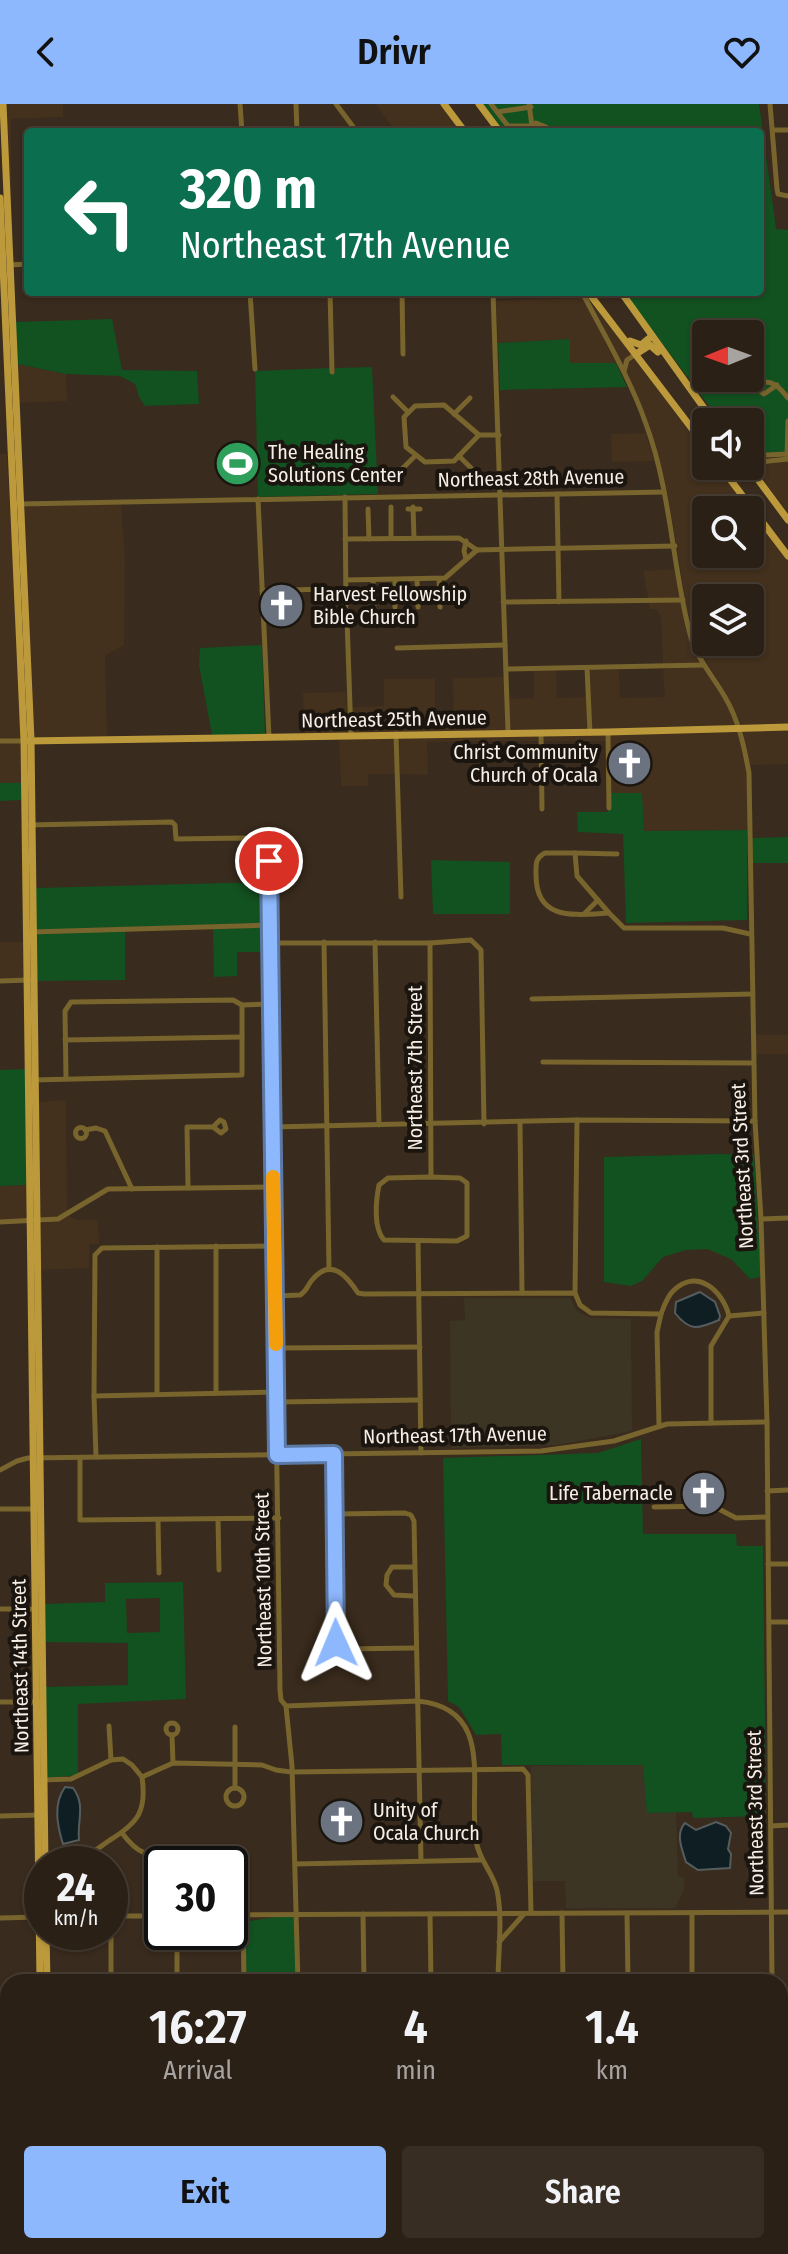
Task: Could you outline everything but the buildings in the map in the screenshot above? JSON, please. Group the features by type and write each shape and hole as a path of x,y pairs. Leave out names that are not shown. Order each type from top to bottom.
{"main road":[{"name":"Northeast 14th Street","path":"3,104 4,265"},
{"path":"444,104 462,128"},
{"path":"479,104 497,128"},
{"name":"Northeast 14th Street","path":"0,198 28,740 42,1846"},
{"path":"591,296 692,428"},
{"path":"624,296 704,408"},
{"path":"602,310 610,315 632,344 641,345 652,336"},
{"path":"636,354 650,345 654,347 675,377 683,379"},
{"path":"732,480 788,556"},
{"path":"758,480 788,520"},
{"name":"Northeast 25th Avenue","path":"28,740 590,733 788,727"},
{"name":"Northeast 14th Street","path":"40,1950 40,1974"},
{"path":"46,1950 47,1974"}],"street":[{"path":"240,104 242,128"},
{"path":"296,104 297,128"},
{"path":"336,104 353,128"},
{"path":"491,104 508,126 524,128"},
{"path":"770,104 778,194 788,196"},
{"path":"497,112 531,105 532,128"},
{"path":"773,130 788,130"},
{"path":"4,265 24,264"},
{"path":"250,296 255,369"},
{"path":"330,296 332,372"},
{"path":"402,296 403,354"},
{"path":"493,296 508,733"},
{"name":"Northeast 3rd Street","path":"584,296 624,372 647,425 675,546 689,632 740,729 749,773 753,1063 767,1422 772,1974"},
{"path":"624,372 627,360 636,354"},
{"path":"777,385 788,398"},
{"path":"393,397 408,412"},
{"path":"454,414 470,398"},
{"path":"479,435 450,461 425,462 405,445 404,419 415,406 444,405 479,435 499,435"},
{"path":"787,457 788,421"},
{"path":"400,471 415,456"},
{"path":"459,456 474,471"},
{"path":"764,456 787,457"},
{"path":"764,462 787,457"},
{"name":"Northeast 28th Avenue","path":"17,504 664,492"},
{"path":"557,494 559,602"},
{"path":"345,497 346,606"},
{"path":"258,499 269,737"},
{"path":"391,507 391,539"},
{"path":"368,509 369,539"},
{"path":"414,509 414,538"},
{"path":"345,539 459,538 477,550 675,546"},
{"path":"466,541 466,559"},
{"path":"346,580 448,577 477,550"},
{"path":"395,579 395,607"},
{"path":"417,579 418,607"},
{"path":"439,579 440,607"},
{"path":"373,580 374,610"},
{"path":"262,591 324,589"},
{"path":"503,602 683,600"},
{"path":"347,619 351,735"},
{"path":"397,648 505,645"},
{"path":"506,669 704,665"},
{"path":"587,668 590,733"},
{"path":"608,732 609,808"},
{"path":"541,733 542,809"},
{"path":"396,734 401,897"},
{"name":"Northeast 25th Avenue","path":"0,741 28,740"},
{"name":"Northeast 10th Street","path":"28,825 172,822 176,839 268,840 280,1690 281,1700 286,1706 291,1772 298,1974"},
{"path":"575,853 577,876 624,928 723,928 750,934"},
{"path":"609,913 584,914 551,909 541,900 536,886 536,863 541,854 617,854"},
{"path":"584,914 598,900"},
{"path":"30,932 269,925"},
{"path":"271,943 471,940 481,950 484,1124"},
{"path":"324,942 329,1269"},
{"path":"375,942 379,1125"},
{"name":"Northeast 7th Street","path":"418,1242 457,1241 467,1236 468,1230 467,1183 460,1178 431,1177 430,943"},
{"path":"0,981 30,980"},
{"path":"532,999 752,994"},
{"path":"66,1078 65,1011 68,1004 233,1000 242,1005 271,1004"},
{"path":"32,1080 242,1075 242,1005"},
{"path":"65,1040 242,1037"},
{"path":"543,1062 753,1063"},
{"path":"273,1127 577,1120 755,1121"},
{"path":"577,1120 575,1293 580,1305 591,1313 661,1314"},
{"path":"520,1123 522,1293"},
{"path":"188,1188 187,1127 213,1127"},
{"path":"85,1130 96,1128 105,1131 132,1189"},
{"path":"421,1453 418,1242 390,1242 379,1236 379,1185 388,1178 431,1177"},
{"path":"0,1222 63,1217 105,1190 274,1187"},
{"path":"761,1219 788,1218"},
{"path":"216,1246 216,1393"},
{"path":"96,1457 97,1251 102,1248 274,1246"},
{"path":"157,1247 157,1394"},
{"path":"275,1296 300,1295 318,1274 329,1269 341,1272 350,1279 358,1293 575,1293"},
{"path":"659,1426 657,1332 671,1293 689,1282 707,1284 720,1294 729,1316"},
{"path":"729,1316 764,1313"},
{"path":"711,1423 711,1346 729,1316"},
{"path":"276,1348 420,1347"},
{"path":"94,1396 277,1392"},
{"path":"277,1402 420,1400"},
{"name":"Northeast 17th Avenue","path":"0,1470 20,1460 36,1458 541,1451 614,1441 659,1426 767,1422"},
{"path":"334,1454 338,1647 415,1648"},
{"path":"80,1458 80,1520 279,1518"},
{"path":"767,1491 788,1490"},
{"path":"654,1507 713,1506 736,1518 767,1517"},
{"path":"0,1509 37,1509"},
{"path":"335,1514 411,1515 414,1521 421,1861"},
{"path":"218,1519 219,1570"},
{"path":"158,1520 159,1573"},
{"path":"768,1564 788,1564"},
{"path":"414,1567 392,1567 386,1585 394,1595 414,1596"},
{"path":"0,1609 38,1609"},
{"path":"769,1622 788,1622"},
{"path":"286,1706 418,1701 451,1709 462,1721 473,1741 475,1836 482,1860 496,1886 498,1974"},
{"path":"0,1702 40,1702"},
{"path":"109,1726 111,1760"},
{"path":"235,1727 235,1788"},
{"path":"172,1735 173,1763"},
{"path":"41,1780 71,1779 111,1760 123,1759 132,1765 142,1777 145,1795 141,1811 134,1823 100,1846"},
{"path":"142,1777 173,1763 262,1765 291,1772 526,1771 528,1913 498,1942"},
{"path":"0,1816 41,1815"},
{"path":"771,1826 788,1825"},
{"path":"122,1833 133,1848 144,1854"},
{"path":"295,1864 482,1860"},
{"path":"248,1915 788,1912"},
{"path":"562,1913 563,1974"},
{"path":"627,1913 628,1974"},
{"path":"692,1913 692,1974"},
{"path":"363,1914 364,1974"},
{"path":"430,1914 431,1974"},
{"path":"0,1918 24,1917"},
{"path":"111,1950 111,1974"},
{"path":"177,1950 177,1974"},
{"path":"244,1950 244,1974"}],"shaded area":[{"path":"5,104 63,104 63,117 11,119 12,263"},
{"path":"376,104 442,104 460,128 415,128 413,125 393,128"},
{"path":"583,298 616,363 570,363 569,339 498,343 496,301"},
{"path":"588,298 633,354 622,365"},
{"path":"635,357 692,432 692,480 728,480 740,496 692,496 692,568 764,568 764,528 788,559 788,725 742,727 703,656 764,656 764,584 692,584 692,634 667,490 649,425 626,372 629,362"},
{"path":"17,364 66,374 67,401 18,403"},
{"path":"646,433 654,461 612,462 611,434"},
{"path":"0,454 7,454 22,739 0,739"},
{"path":"788,461 788,514 764,480 764,463"},
{"path":"121,504 125,562 124,645 105,656 107,737 33,738 23,506"},
{"path":"676,569 680,598 648,598 643,571"},
{"path":"649,602 681,602 692,656 697,656 700,663 663,665 661,616 656,609 650,609"},
{"path":"703,667 724,699 737,727 592,731 589,670 619,670 620,698 665,697 663,669"},
{"path":"534,671 556,671 557,698 586,697 587,731 510,731 509,699 534,698"},
{"path":"504,677 505,731 353,733 353,707 384,706 384,679 435,679 435,725 454,725 453,678"},
{"path":"346,692 349,733 304,734 303,693"},
{"path":"788,729 788,764 750,765 743,731"},
{"path":"738,731 747,773 747,830 644,831 611,793 610,734"},
{"path":"539,735 539,741 427,742 428,775 400,774 399,736"},
{"path":"544,735 606,735 606,741 544,741"},
{"path":"394,736 395,774 368,774 368,786 341,786 339,737"},
{"path":"0,743 20,743 21,783 0,783"},
{"path":"0,942 24,942 25,978 0,979"},
{"path":"755,1035 788,1035 788,1054 755,1054"},
{"path":"66,1100 67,1213 39,1219 38,1102"},
{"path":"27,1185 28,1219 0,1219 0,1186"},
{"path":"70,1216 77,1220 98,1220 99,1244 89,1244 89,1268 40,1270 39,1224"},
{"path":"700,1292 715,1302 719,1320 690,1326 675,1313 676,1302"},
{"path":"464,1298 570,1298 577,1311 591,1318 631,1319 632,1431 558,1445 451,1448 450,1321 465,1320"},
{"path":"644,1765 647,1813 676,1812 678,1876 684,1877 684,1890 675,1908 566,1908 565,1881 533,1881 531,1766"},
{"path":"65,1787 73,1788 77,1794 80,1813 79,1840 63,1844 57,1815"},
{"path":"716,1822 726,1826 731,1833 728,1849 731,1854 730,1868 698,1870 686,1862 680,1832 685,1823 696,1830"}],"green space":[{"path":"483,104 759,104 762,128 501,128"},
{"path":"764,141 776,229 788,230 788,454 764,454 764,408 711,408 699,392 764,392 764,320 692,320 692,383 627,296 764,296"},
{"path":"112,319 122,370 197,371 199,404 145,406 135,384 120,376 66,374 17,364 15,322"},
{"path":"570,339 570,363 616,363 627,387 500,390 498,343"},
{"path":"372,367 378,494 258,497 255,371 330,368 330,374 334,374 335,368"},
{"path":"262,645 265,735 212,735 199,665 200,648"},
{"path":"0,783 21,783 21,800 0,801"},
{"path":"611,793 642,793 644,831 747,830 747,920 626,923 623,834 578,832 577,812 608,812"},
{"path":"788,837 788,863 752,863 752,838"},
{"path":"431,860 510,862 510,914 433,914"},
{"path":"267,882 267,923 35,930 35,888"},
{"path":"267,927 269,946 264,952 237,952 237,976 214,977 213,929"},
{"path":"125,931 125,980 36,981 35,934"},
{"path":"26,1069 27,1185 0,1186 0,1070"},
{"path":"754,1155 761,1277 750,1279 731,1259 707,1249 686,1250 663,1257 642,1281 631,1286 604,1282 604,1157"},
{"path":"641,1439 643,1534 736,1534 737,1546 763,1546 766,1816 693,1818 692,1812 647,1813 643,1765 502,1765 501,1734 476,1735 459,1707 448,1701 443,1458 598,1453"},
{"path":"183,1582 186,1699 78,1704 78,1775 46,1778 45,1687 128,1685 128,1643 45,1642 44,1604 105,1602 105,1583","holes":["160,1598 160,1632 127,1633 126,1599"]},
{"path":"297,1914 298,1974 246,1974 248,1921"}],"slow traffic":[{"path":"273,1177 276,1344"}],"place":[{"name":"The Healing Solutions Center","path":"237,464"},
{"name":"Harvest Fellowship Bible Church","path":"282,606"},
{"name":"Christ Community Church of Ocala","path":"629,763"},
{"name":"Life Tabernacle","path":"704,1493"},
{"name":"Unity of Ocala Church","path":"342,1821"}],"route":[{"path":"269,861 277,1455 334,1454 336,1643"}]}
